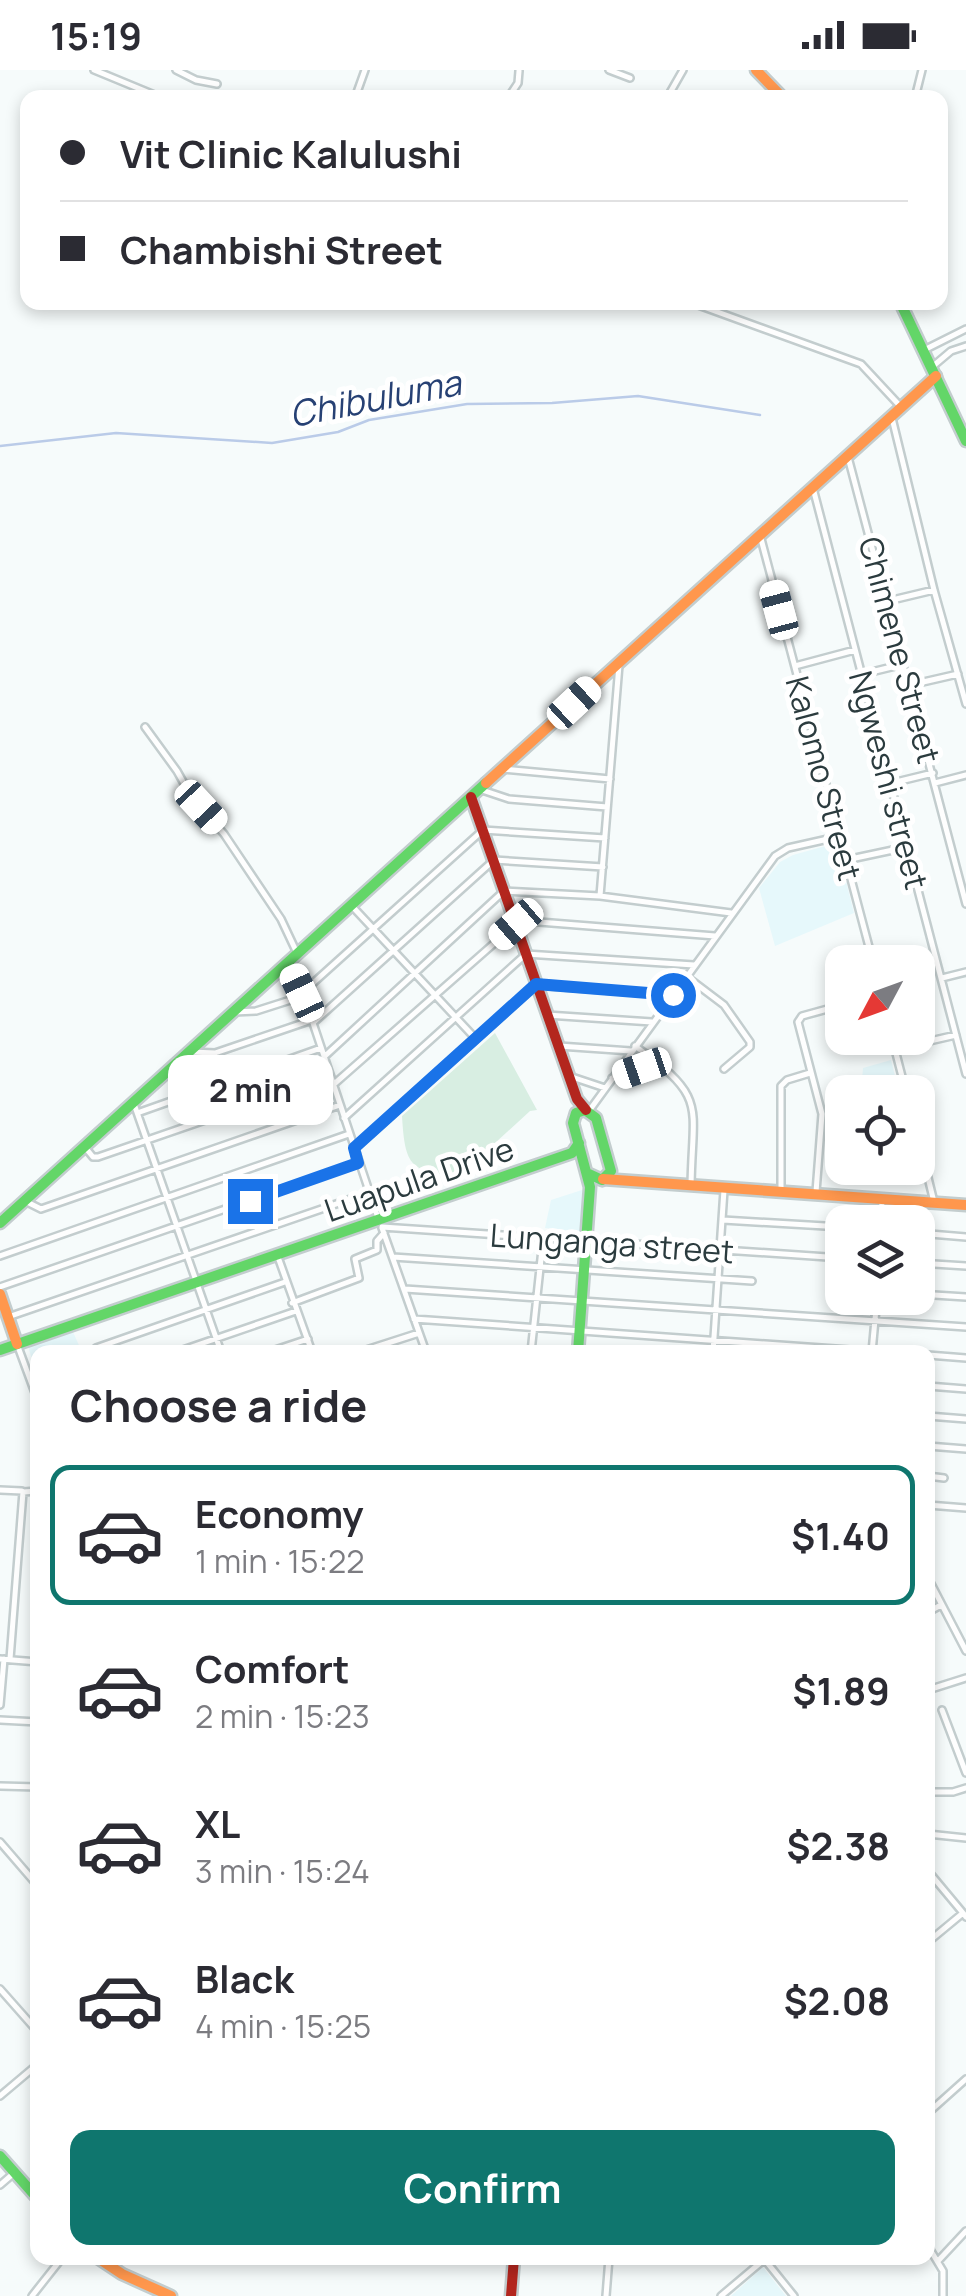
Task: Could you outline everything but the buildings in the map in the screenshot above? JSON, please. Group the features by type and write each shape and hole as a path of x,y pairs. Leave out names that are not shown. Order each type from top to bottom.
{"street":[{"path":"94,70 143,90"},
{"path":"176,70 196,80 217,84"},
{"path":"609,70 630,78"},
{"path":"756,70 775,90"},
{"path":"711,310 856,362 869,371 896,411 934,590 966,704"},
{"path":"904,310 966,441"},
{"path":"924,350 966,329"},
{"path":"0,1224 896,411 951,351 966,346"},
{"name":"Chimene Street","path":"847,454 966,904"},
{"name":"Ngweshi street","path":"812,486 966,1074"},
{"name":"Kalomo Street","path":"760,534 868,945"},
{"path":"888,602 934,590"},
{"path":"794,667 855,650"},
{"path":"600,896 619,661"},
{"path":"862,675 904,664"},
{"path":"910,686 961,676"},
{"path":"145,728 281,919 368,1193 424,1345"},
{"path":"502,769 610,779"},
{"path":"890,784 932,773"},
{"path":"935,783 966,775"},
{"path":"475,793 510,800 607,807"},
{"path":"475,793 483,830 577,1100 583,1112 596,1118 598,1178 587,1240 578,1345"},
{"path":"232,1012 256,1011 303,994 483,830 605,838"},
{"path":"839,836 788,848 775,856 605,1088 573,1123 584,1158 598,1178 622,1181 966,1205"},
{"path":"846,860 907,847"},
{"path":"188,1051 214,1053 312,1022 494,860 603,867"},
{"path":"324,1056 504,891 600,896 731,913"},
{"path":"351,905 476,1040"},
{"path":"84,1146 96,1158 332,1081 515,922 715,936"},
{"path":"344,1118 526,954 694,966"},
{"path":"942,978 966,972"},
{"path":"687,977 724,1005 750,1042 750,1047 724,1068"},
{"path":"354,1148 536,984 673,995"},
{"path":"816,1195 822,1114 800,1018 825,1010"},
{"path":"548,1015 652,1022"},
{"path":"935,1040 956,1035"},
{"path":"558,1046 633,1048 672,1072 693,1109 691,1187"},
{"path":"139,1113 321,1048"},
{"path":"612,1078 642,1068 647,1054"},
{"path":"781,1192 781,1086 787,1080 810,1074"},
{"path":"569,1076 605,1088"},
{"path":"134,1101 219,1345"},
{"path":"25,1201 41,1209 340,1104"},
{"path":"0,1256 349,1134"},
{"path":"580,1143 572,1153 584,1158"},
{"name":"Luapula Drive","path":"0,1350 277,1254 381,1226 572,1153"},
{"path":"30,1379 0,1291 358,1163"},
{"path":"930,1185 934,1202"},
{"path":"714,1345 724,1190"},
{"path":"8,1317 368,1193"},
{"path":"882,1200 882,1205"},
{"path":"723,1220 825,1227"},
{"path":"292,1303 359,1278 355,1259 377,1250 381,1226"},
{"name":"Lunganga street","path":"381,1226 825,1257"},
{"path":"935,1234 966,1236"},
{"path":"532,1345 543,1240"},
{"path":"277,1254 310,1345"},
{"path":"392,1257 752,1280"},
{"path":"935,1264 966,1266"},
{"path":"104,1345 285,1282"},
{"path":"404,1290 966,1327"},
{"path":"935,1295 966,1297"},
{"path":"198,1345 296,1311"},
{"path":"874,1345 875,1315"},
{"path":"414,1319 781,1345"},
{"path":"381,1345 419,1332"},
{"path":"290,1345 308,1339"},
{"path":"935,1356 966,1358"},
{"path":"935,1387 966,1389"},
{"path":"935,1416 966,1418"},
{"path":"935,1447 966,1449"},
{"path":"935,1477 944,1478"},
{"path":"0,1490 30,1492"},
{"path":"0,1705 23,1492"},
{"path":"935,1506 966,1508"},
{"path":"935,1592 966,1651"},
{"path":"935,1608 941,1604"},
{"path":"5,1659 30,1661"},
{"path":"935,1688 966,1678"},
{"path":"942,1710 966,1773"},
{"path":"0,1720 30,1722"},
{"path":"0,1786 30,1787"},
{"path":"935,1792 966,1788"},
{"path":"935,1835 966,1838"},
{"path":"0,1842 30,1877"},
{"path":"935,1880 964,1915 935,1937"},
{"path":"0,1989 30,2020"},
{"path":"0,2096 30,2071"},
{"path":"935,2107 966,2079"},
{"path":"0,2156 30,2190"},
{"path":"0,2184 14,2173"},
{"path":"938,2260 966,2230"},
{"path":"935,2256 943,2272 943,2296"},
{"path":"32,2296 56,2265"},
{"path":"109,2265 150,2292 171,2296"},
{"path":"511,2296 513,2265"},
{"path":"606,2296 608,2265"},
{"path":"721,2296 757,2265"},
{"path":"770,2265 794,2296"}],"shaded area":[{"path":"834,846 837,861 841,861 854,913 775,946 759,888 780,862"},
{"path":"891,1060 895,1075 862,1075 863,1068"},
{"path":"582,1190 582,1232 545,1228 551,1200"},
{"path":"73,1332 79,1345 31,1345"},
{"path":"763,2267 786,2296 731,2296"}],"green space":[{"path":"495,1033 537,1110 530,1111 459,1176 420,1168 408,1156 402,1116"}],"waterway":[{"name":"Chibuluma","path":"0,446 116,433 272,443 338,432 369,420 467,404 638,396 760,415"}],"traffic: fast":[{"path":"904,310 966,441"},
{"path":"0,1223 486,783"},
{"path":"579,1345 590,1187 573,1123 576,1113 585,1110 596,1118 611,1171 602,1180 589,1174"},
{"path":"0,1350 572,1153 579,1143"},
{"path":"0,2156 30,2190"}],"traffic: slow":[{"path":"756,70 775,90"},
{"path":"486,783 936,376"},
{"path":"603,1179 966,1205"},
{"path":"0,1294 17,1344"},
{"path":"108,2265 171,2296"}],"traffic: jam":[{"path":"471,797 577,1099 586,1110"},
{"path":"511,2296 513,2265"}],"route":[{"path":"250,1201 358,1163 354,1148 536,984 673,995"}]}
